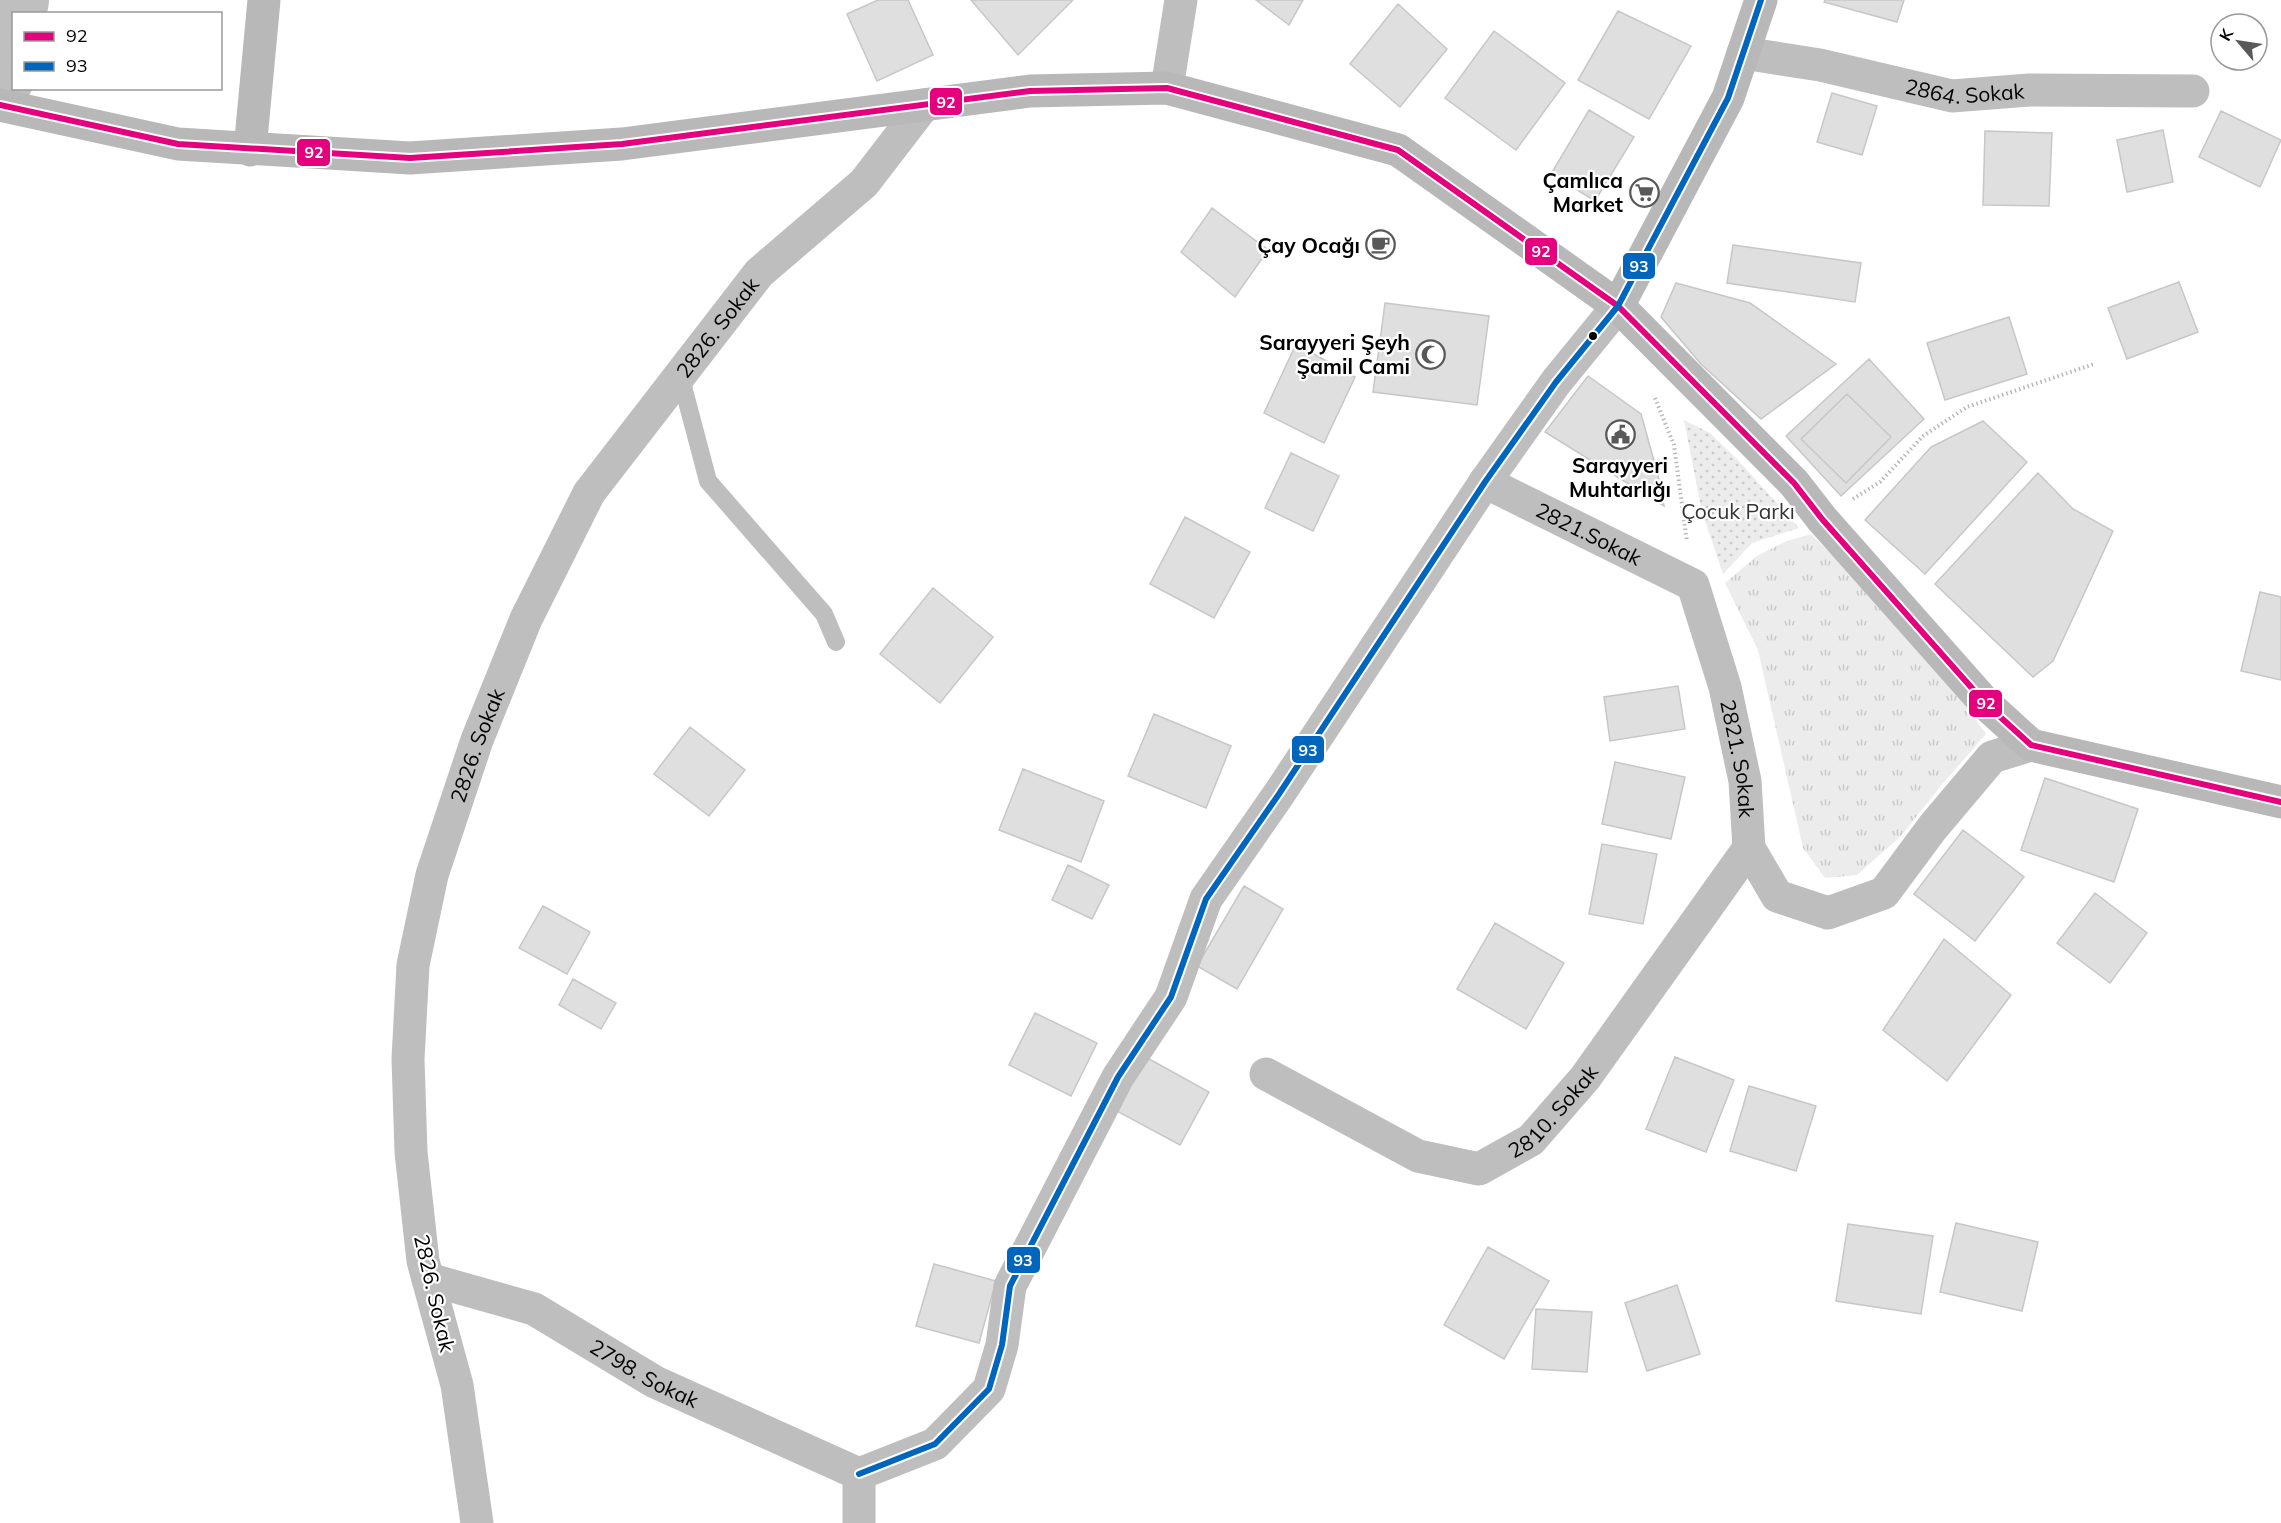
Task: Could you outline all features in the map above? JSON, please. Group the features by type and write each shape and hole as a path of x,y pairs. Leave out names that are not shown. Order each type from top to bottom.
{"street":[{"path":"250,150 264,0"},
{"path":"1167,88 1180,0"},
{"path":"859,1523 859,1474 935,1444 988,1389 1002,1345 1010,1286 1118,1077 1171,997 1206,899 1279,794 1485,482 1556,382 1618,306 1728,98 1761,0"},
{"name":"2864. Sokak","path":"1743,53 1820,65 1953,96 2029,90 2193,91"},
{"path":"0,105 178,144 410,158 622,144 1030,91 1167,88 1398,150 1618,306 1794,483 1822,519 1986,704 2031,745 2281,802"},
{"name":"2826. Sokak","path":"477,1523 457,1385 423,1261 411,1152 408,1059 413,964 432,875 477,740 526,619 589,494 759,273 864,183 924,105"},
{"name":"2821.Sokak","path":"1485,482 1693,585"},
{"name":"2821. Sokak","path":"1693,585 1727,699 1744,780 1749,849 1777,896 1828,913 1884,893 1933,827 1992,757 2031,745"},
{"name":"2810. Sokak","path":"1266,1074 1418,1156 1479,1169 1531,1140 1585,1078 1749,849"},
{"name":"2798. Sokak","path":"428,1279 534,1309 655,1382 859,1474"}],"lane":[{"path":"680,375 708,481 824,614 836,642"}],"path":[{"path":"1822,519 1880,482 1923,436 1967,407 2094,364"},
{"path":"1653,391 1674,445 1693,585"}],"green space":[{"name":"Çocuk Parkı","path":"1684,420 1710,433 1737,459 1799,528 1752,543 1723,574 1702,512"},
{"path":"1811,534 1918,639 1986,734 1901,836 1857,875 1825,878 1803,848 1758,650 1725,583 1757,556 1787,541"}],"building":[{"path":"878,0 908,0 933,55 877,81 847,14"},
{"path":"971,0 1073,0 1018,55"},
{"path":"1256,0 1303,0 1289,25"},
{"path":"1825,0 1904,0 1897,22 1824,2"},
{"path":"1398,4 1447,49 1400,107 1350,64"},
{"path":"1618,11 1691,46 1649,119 1578,80"},
{"path":"1494,31 1565,83 1516,150 1445,98"},
{"path":"1832,93 1877,106 1862,155 1817,142"},
{"path":"1589,110 1634,137 1595,201 1551,174"},
{"path":"2221,111 2281,140 2260,187 2199,157"},
{"path":"2163,130 2173,182 2127,192 2117,140"},
{"path":"1985,131 2052,133 2049,206 1983,205"},
{"path":"1212,208 1268,250 1235,297 1181,252"},
{"path":"1733,245 1861,263 1855,302 1727,283"},
{"path":"2179,282 2198,332 2127,359 2108,308"},
{"path":"1676,283 1750,303 1836,364 1761,419 1701,364 1661,317"},
{"name":"Sarayyeri Şeyh Şamil Cami","path":"1385,303 1489,316 1477,405 1373,392"},
{"path":"2009,317 2027,374 1945,400 1927,343"},
{"path":"1296,344 1355,377 1324,443 1264,413"},
{"path":"1869,359 1924,419 1841,496 1786,436"},
{"path":"1588,376 1641,414 1664,506 1545,432"},
{"path":"1847,394 1891,437 1846,483 1801,439"},
{"path":"1983,421 2027,462 1925,574 1865,520 1931,447"},
{"path":"1291,453 1339,476 1313,531 1265,508"},
{"path":"2038,473 2073,509 2113,531 2053,661 2033,677 1935,584"},
{"path":"1185,517 1250,552 1214,618 1150,584"},
{"path":"933,588 993,637 940,703 880,654"},
{"path":"2260,592 2281,597 2281,680 2241,671"},
{"path":"1678,686 1685,729 1610,741 1604,697"},
{"path":"1154,714 1231,746 1206,808 1128,776"},
{"path":"690,727 745,770 709,816 654,774"},
{"path":"1615,762 1685,777 1671,839 1602,824"},
{"path":"1023,769 1104,801 1081,862 999,830"},
{"path":"2045,778 2138,809 2114,882 2021,850"},
{"path":"1963,830 2024,877 1975,941 1914,894"},
{"path":"1602,844 1657,854 1643,924 1589,914"},
{"path":"1068,865 1109,885 1092,919 1052,900"},
{"path":"1244,886 1283,909 1237,989 1197,966"},
{"path":"2095,893 2147,933 2110,983 2057,943"},
{"path":"543,906 590,932 567,974 519,948"},
{"path":"1495,923 1564,963 1526,1029 1457,989"},
{"path":"1944,939 2011,995 1947,1081 1883,1030"},
{"path":"573,979 616,1003 601,1029 559,1005"},
{"path":"1035,1013 1097,1043 1071,1096 1009,1065"},
{"path":"1142,1055 1209,1092 1180,1145 1113,1109"},
{"path":"1675,1057 1734,1080 1706,1152 1646,1129"},
{"path":"1749,1086 1816,1106 1796,1171 1730,1151"},
{"path":"1956,1223 2038,1242 2022,1311 1940,1292"},
{"path":"1848,1224 1933,1236 1921,1314 1836,1301"},
{"path":"1488,1247 1549,1281 1504,1359 1444,1325"},
{"path":"934,1264 996,1281 979,1343 916,1326"},
{"path":"1677,1285 1700,1354 1647,1371 1625,1303"},
{"path":"1536,1309 1592,1312 1587,1372 1532,1369"}],"waterway":[{"path":"0,76 14,0"}],"transit line":[{"name":"93","path":"859,1474 935,1444 989,1389 1002,1345 1010,1286 1118,1077 1171,997 1206,899 1279,794 1485,482 1556,382 1618,306 1728,98 1761,0"},
{"name":"92","path":"0,105 178,144 410,158 622,144 1030,91 1167,88 1398,150 1618,306 1794,483 1822,519 1986,704 2031,745 2281,802"}],"place":[{"name":"Çamlıca Market","path":"1644,192"},
{"name":"Çay Ocağı","path":"1381,245"},
{"name":"Sarayyeri Şeyh Şamil Cami","path":"1431,354"},
{"name":"Sarayyeri Muhtarlığı","path":"1620,434"}]}
